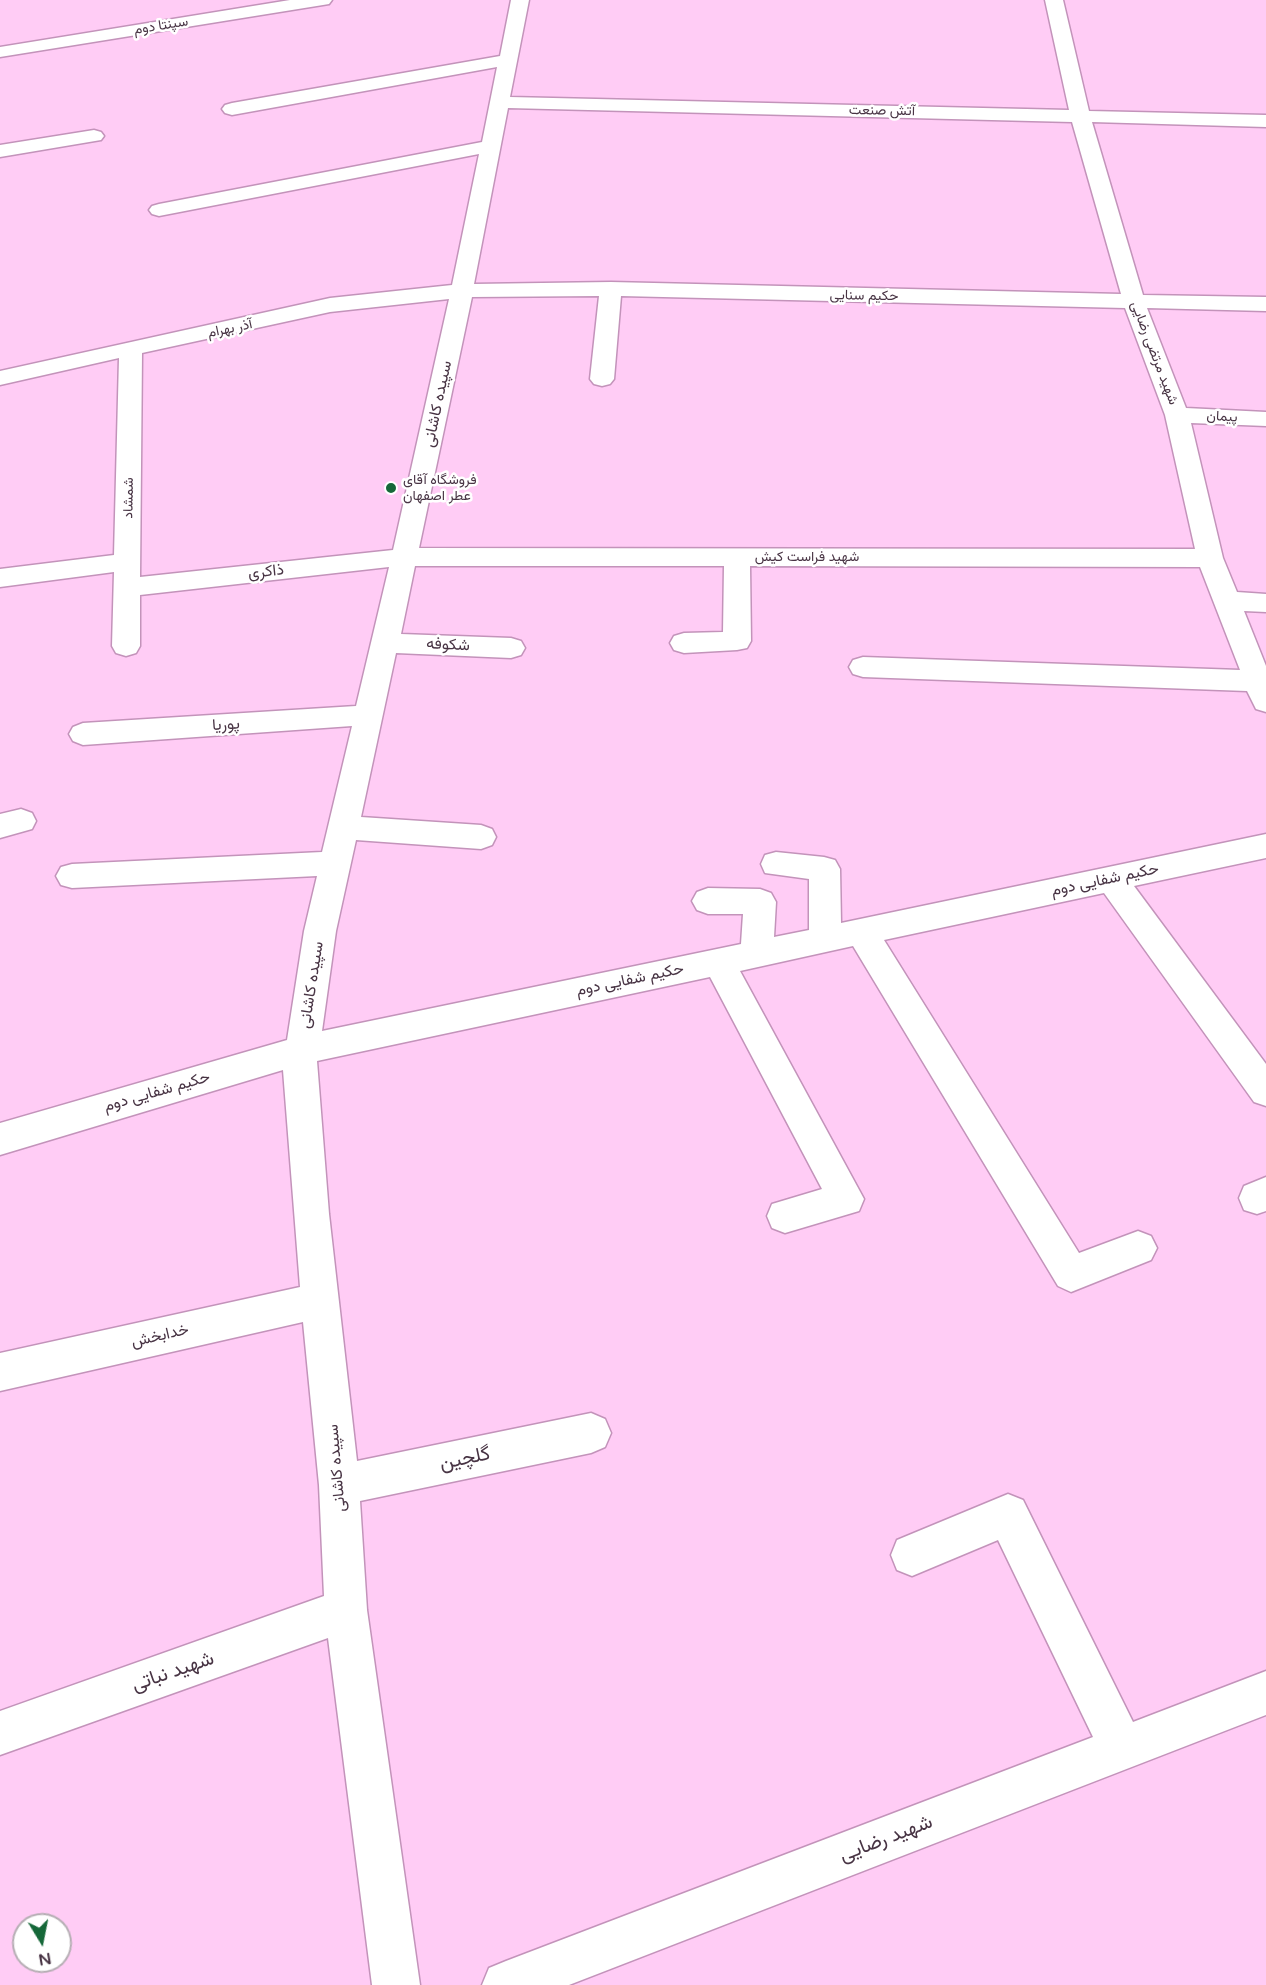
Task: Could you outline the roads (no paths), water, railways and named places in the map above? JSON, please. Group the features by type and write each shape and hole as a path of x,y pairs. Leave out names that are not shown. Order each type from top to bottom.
{"street":[{"name":"سپنتا دوم","path":"0,52 323,0"},
{"name":"سپیده کاشانی","path":"396,1985 346,1610 339,1485 320,1300 300,1064 320,931 405,557 520,0"},
{"name":"شهید مرتضی رضایی","path":"1054,0 1080,116 1134,302 1177,415 1219,581 1262,692"},
{"path":"232,109 507,60"},
{"name":"آتش صنعت","path":"498,102 1266,121"},
{"path":"0,151 94,136"},
{"path":"159,210 490,146"},
{"path":"602,379 611,289"},
{"name":"حکیم سنایی","path":"461,291 611,289 1266,304"},
{"name":"آذر بهرام","path":"0,378 330,305 461,291"},
{"name":"شمشاد","path":"126,646 131,350"},
{"name":"پیمان","path":"1177,415 1266,419"},
{"name":"شهید فراست کیش","path":"405,557 737,557 1219,581 1266,603"},
{"name":"ذاکری","path":"0,578 128,575 405,557"},
{"path":"684,643 737,642 737,557"},
{"name":"شکوفه","path":"385,642 511,648"},
{"path":"863,667 1262,692"},
{"name":"پوریا","path":"83,734 369,715"},
{"path":"344,828 481,837"},
{"name":"حکیم شفایی دوم","path":"0,1139 302,1050 1266,846"},
{"path":"72,876 336,863"},
{"path":"776,864 824,869 825,939"},
{"path":"1111,879 1266,1091"},
{"path":"708,901 760,902 756,953"},
{"path":"861,931 1071,1274 1138,1248"},
{"path":"718,962 846,1199 784,1216"},
{"name":"خدابخش","path":"0,1372 320,1300"},
{"name":"گلچین","path":"339,1485 591,1433"},
{"path":"912,1555 1008,1515 1122,1748"},
{"name":"شهید نباتی","path":"0,1733 346,1610"},
{"name":"شهید رضایی","path":"506,1985 1266,1693"}],"place":[{"name":"فروشگاه آقای عطر اصفهان","path":"391,488"}]}
